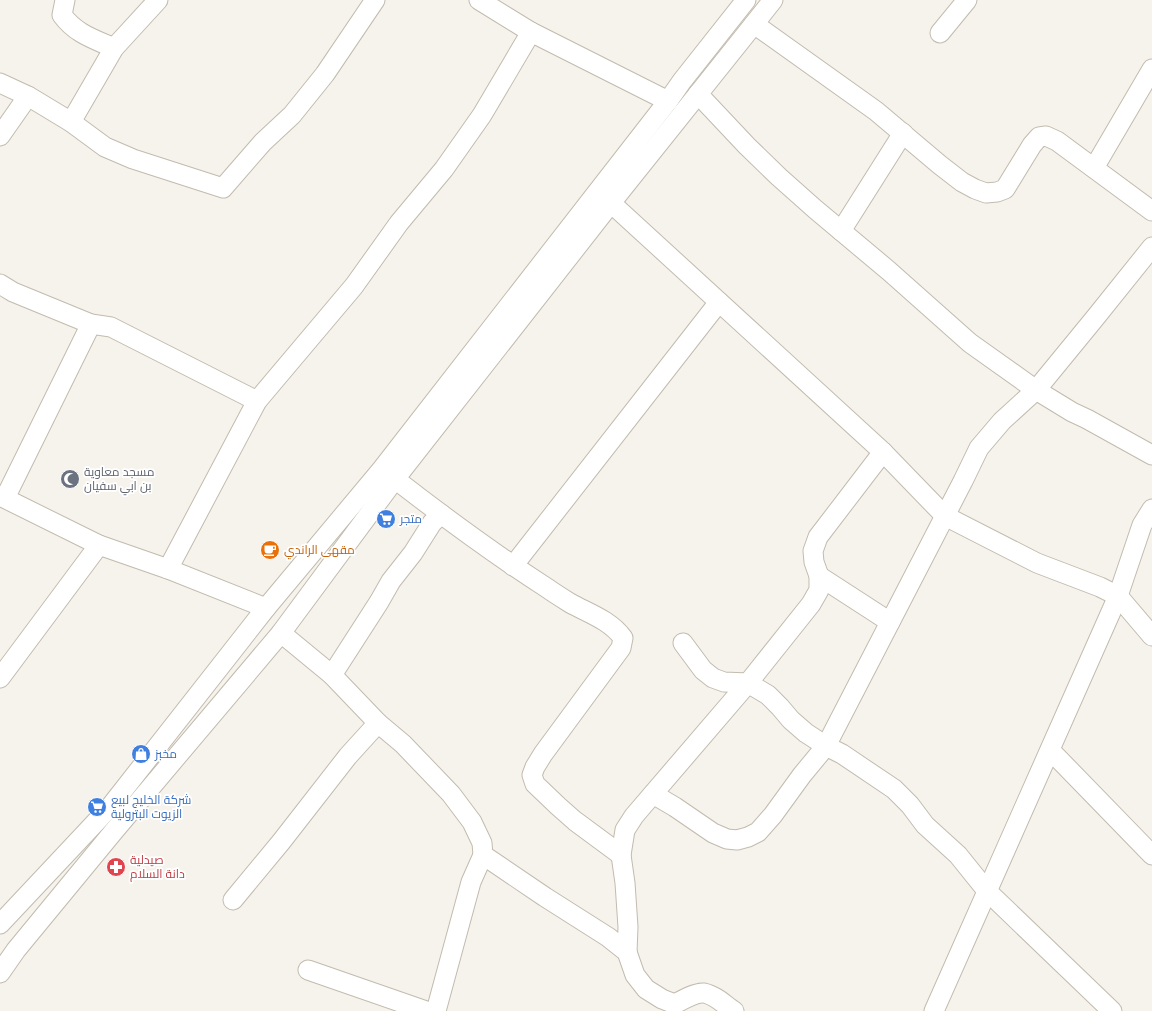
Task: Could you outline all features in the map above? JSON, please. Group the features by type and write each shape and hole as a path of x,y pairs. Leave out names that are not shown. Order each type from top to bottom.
{"street":[{"path":"65,0 62,15 68,24 81,33 114,48"},
{"path":"71,122 114,48 158,0"},
{"path":"0,83 28,96 71,122 105,147 133,159 224,188 263,142 292,114 325,74 374,0"},
{"path":"479,0 531,32 668,102"},
{"path":"0,924 110,807 266,608 382,468 668,102 682,80 746,0"},
{"path":"0,973 16,950 114,831 281,633 395,479 772,0"},
{"path":"940,33 967,0"},
{"path":"754,24 876,111 940,165 962,182 975,189 986,193 997,192 1005,189 1032,145 1040,137 1046,136 1057,141 1152,211"},
{"path":"168,569 256,401 354,286 399,223 444,169 482,115 531,32"},
{"path":"1094,168 1152,69"},
{"path":"698,94 747,146 779,177 889,271 970,343 1036,390 1072,412 1088,419 1152,455"},
{"path":"0,136 28,96"},
{"path":"841,231 903,133"},
{"path":"612,203 883,452 945,516 1037,562 1100,587 1118,596 1152,636"},
{"path":"653,794 676,807 713,833 727,839 737,840 758,832 773,815 802,775 826,746 979,448 1002,421 1036,390 1152,247"},
{"path":"0,284 13,292 91,324 111,327 256,401"},
{"path":"513,566 719,302"},
{"path":"91,324 2,497 99,545 168,569 266,608"},
{"path":"734,1011 716,998 703,993 686,997 673,1008 646,989 635,975 627,952 628,928 625,883 620,856 625,830 634,816 748,683 810,604 819,590 819,576 812,551 818,537 883,452"},
{"path":"395,479 513,566 569,602 608,623 617,630 623,638 621,648 544,754 535,767 532,775 535,784 558,806 620,856"},
{"path":"934,1011 1118,596 1142,525 1152,509"},
{"path":"332,675 391,581 432,523 441,514"},
{"path":"0,678 99,545"},
{"path":"819,576 890,622"},
{"path":"281,633 332,675 378,723 403,744 446,788 472,822 482,843 483,855 471,882 436,1011"},
{"path":"683,642 703,670 714,678 724,682 748,683 768,695 791,720 806,733 842,754 894,789 910,805 925,825 958,855 987,891 1112,1011"},
{"path":"233,900 281,842 348,756 378,723"},
{"path":"1050,750 1152,855"},
{"path":"483,855 627,952"},
{"path":"308,970 426,1011"}],"place":[{"name":"مسجد معاوية بن ابي سفيان","path":"70,479"},
{"name":"متجر","path":"386,519"},
{"name":"مقهى الراندي","path":"270,550"},
{"name":"مخبز","path":"141,754"},
{"name":"شركة الخليج لبيع الزيوت البترولية","path":"97,807"},
{"name":"صيدلية دانة السلام","path":"116,867"}]}
